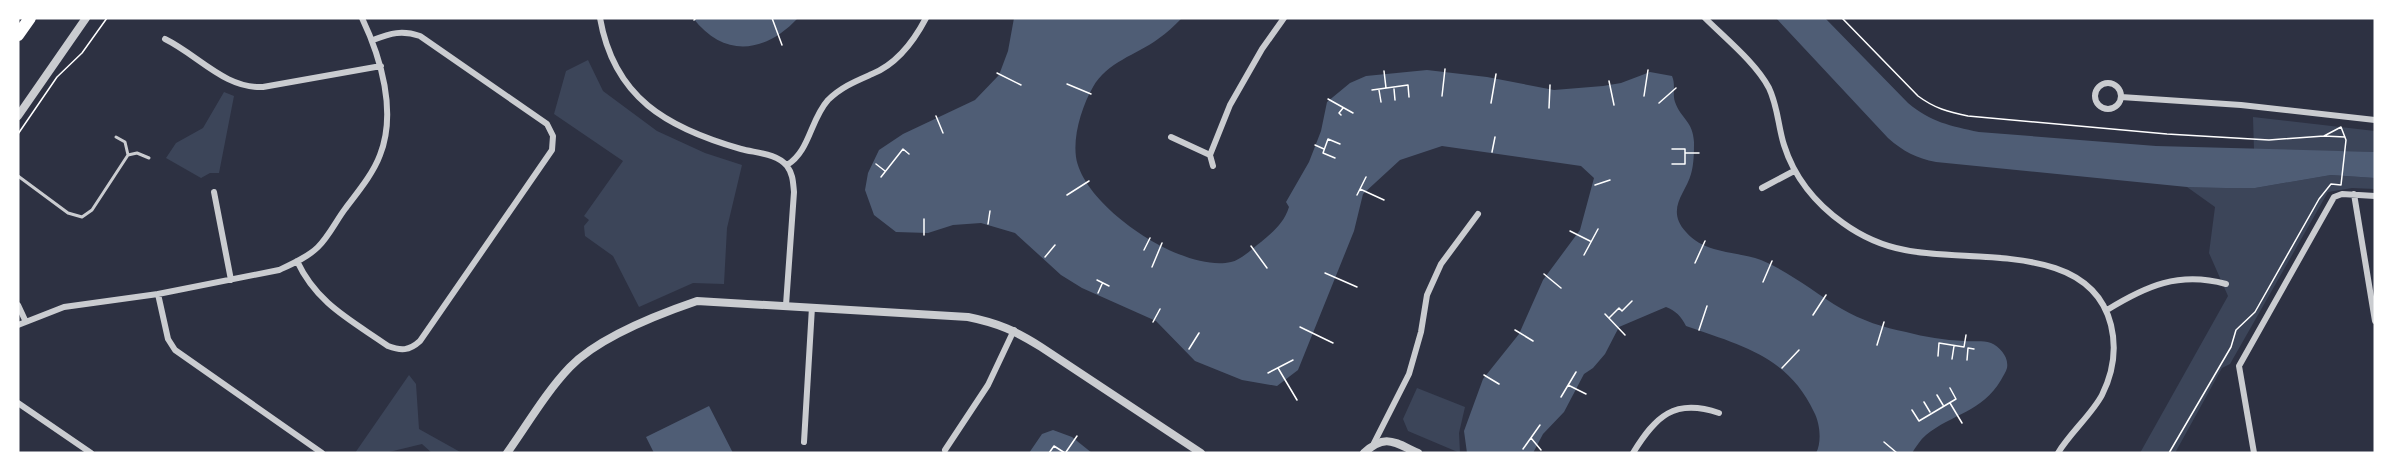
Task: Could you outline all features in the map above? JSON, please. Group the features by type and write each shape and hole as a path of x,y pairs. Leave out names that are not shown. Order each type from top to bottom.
{"highway":[{"path":"18,35 30,18"}],"street":[{"path":"18,116 86,18"},
{"path":"18,325 25,320 64,307 158,294 279,270 318,246 380,156 388,121 381,66 373,40 362,18"},
{"path":"600,18 612,61 626,84 644,103 687,130 776,158 787,165 793,177 794,192 786,305"},
{"path":"787,165 803,151 815,118 828,100 857,79 874,74 891,63 907,47 926,18"},
{"path":"1213,166 1210,155 1230,105 1262,49 1284,18"},
{"path":"1705,18 1759,73 1776,107 1783,144 1794,171 1820,204 1843,224 1873,240 1906,250 2038,262 2060,268 2077,278 2095,294 2107,310 2114,336 2114,357 2110,375 2101,398 2073,430 2058,453"},
{"path":"297,261 313,290 334,308 388,346 397,350 408,349 420,341 552,150 553,136 547,124 420,36 407,31 397,31 373,40"},
{"path":"165,39 180,46 226,79 248,88 381,66"},
{"path":"2111,83 2118,87 2121,97 2117,106 2106,109 2097,103 2096,93 2101,85 2111,83"},
{"path":"2121,97 2235,104 2375,120"},
{"path":"1171,136 1210,155"},
{"path":"1762,188 1794,171"},
{"path":"214,192 231,280"},
{"path":"2254,453 2239,366 2334,197 2342,194 2375,196"},
{"path":"2354,194 2375,321"},
{"path":"1364,453 1374,443 1409,374 1422,332 1427,295 1441,264 1478,214"},
{"path":"2107,310 2141,290 2171,280 2198,278 2226,284"},
{"path":"158,294 166,333 175,350 322,453"},
{"path":"507,453 563,374 593,348 665,312 697,301 968,317 997,323 1014,330 1196,452"},
{"path":"18,305 25,320"},
{"path":"804,442 812,307"},
{"path":"945,450 988,385 1014,330"},
{"path":"18,403 91,453"},
{"path":"1633,453 1655,423 1681,407 1701,406 1719,412"},
{"path":"1374,443 1382,440 1392,441 1418,453"}],"lane":[{"path":"116,137 125,142 128,155"},
{"path":"18,176 68,213 82,217 92,210 128,155 137,153 148,158"}],"path":[{"path":"18,134 57,77 82,53 107,18"},
{"path":"772,18 782,45"},
{"path":"1842,18 1918,96 1931,106 1946,112 1968,116 2167,134 2269,140 2324,136 2346,139"},
{"path":"1442,96 1445,69"},
{"path":"1644,96 1648,70"},
{"path":"1384,71 1386,88"},
{"path":"997,73 1021,85"},
{"path":"1491,104 1496,74"},
{"path":"1609,81 1614,105"},
{"path":"1067,84 1091,94"},
{"path":"1372,90 1408,85 1409,97"},
{"path":"1549,108 1550,86"},
{"path":"1394,87 1395,100"},
{"path":"1659,103 1676,88"},
{"path":"1379,89 1381,102"},
{"path":"1328,99 1353,113"},
{"path":"1341,115 1339,113 1343,108"},
{"path":"936,116 943,133"},
{"path":"2169,453 2230,346 2236,330 2255,312 2319,199 2331,184 2341,185 2346,139 2341,127 2324,136"},
{"path":"1492,152 1495,137"},
{"path":"1335,158 1323,153 1328,140 1340,144"},
{"path":"1316,145 1325,149"},
{"path":"881,177 903,149 909,154"},
{"path":"1672,149 1685,149 1685,164 1672,164"},
{"path":"1685,153 1699,153"},
{"path":"876,164 886,171"},
{"path":"1357,195 1366,177"},
{"path":"1595,185 1610,180"},
{"path":"1066,195 1089,181"},
{"path":"1360,189 1384,200"},
{"path":"988,224 990,211"},
{"path":"924,219 924,235"},
{"path":"1584,255 1598,229"},
{"path":"1570,231 1591,242"},
{"path":"1143,250 1150,238"},
{"path":"1695,263 1705,241"},
{"path":"1152,267 1162,243"},
{"path":"1045,257 1055,245"},
{"path":"1251,246 1267,268"},
{"path":"1763,282 1772,261"},
{"path":"1325,273 1357,287"},
{"path":"1544,274 1561,288"},
{"path":"1097,280 1109,286"},
{"path":"1098,293 1102,283"},
{"path":"1813,315 1826,295"},
{"path":"1609,318 1619,308 1622,311 1632,301"},
{"path":"1699,330 1707,306"},
{"path":"1153,322 1160,309"},
{"path":"1605,314 1625,335"},
{"path":"1877,345 1884,322"},
{"path":"1300,327 1333,342"},
{"path":"1515,330 1533,341"},
{"path":"1189,349 1199,333"},
{"path":"1964,347 1966,335"},
{"path":"1938,356 1940,344 1974,349"},
{"path":"1952,359 1954,346"},
{"path":"1967,360 1968,348"},
{"path":"1782,368 1799,350"},
{"path":"1268,374 1293,360"},
{"path":"1278,368 1297,400"},
{"path":"1561,397 1576,372"},
{"path":"1484,375 1499,384"},
{"path":"1568,385 1586,394"},
{"path":"1912,410 1919,421 1956,399 1950,388"},
{"path":"1937,395 1944,406"},
{"path":"1924,402 1932,413"},
{"path":"1950,402 1962,423"},
{"path":"1523,449 1540,425"},
{"path":"1049,453 1054,446 1065,453 1077,436"},
{"path":"1531,438 1541,450"},
{"path":"1884,442 1897,453"}],"shaded area":[{"path":"693,18 798,18 772,39 745,46 732,45 718,40 705,31"},
{"path":"1014,18 1182,18 1161,37 1114,65 1099,78 1082,112 1075,148 1083,176 1096,196 1115,215 1162,247 1187,257 1211,263 1231,262 1239,259 1274,231 1287,213 1289,207 1286,202 1309,162 1321,131 1327,102 1350,83 1366,76 1427,70 1487,77 1554,90 1621,83 1650,72 1672,76 1675,102 1693,135 1692,170 1679,202 1677,216 1680,224 1694,239 1711,248 1751,257 1772,265 1842,309 1873,323 1935,338 1991,343 1998,347 2005,356 2007,370 1985,399 1926,435 1912,453 1816,453 1820,438 1816,416 1791,378 1760,355 1686,326 1678,314 1666,307 1619,327 1605,354 1593,368 1584,374 1564,412 1543,434 1533,453 1467,453 1464,431 1483,379 1519,334 1543,280 1580,230 1594,178 1581,166 1442,146 1400,160 1363,194 1354,231 1298,370 1277,386 1242,380 1195,361 1156,321 1082,288 1061,275 1015,233 981,223 953,225 928,233 896,232 874,215 865,190 868,173 879,150 903,134 975,100 999,75 1008,51"},
{"path":"1776,18 1825,18 1908,103 1925,115 1950,125 1979,132 2156,146 2375,152 2375,178 2331,175 2255,188 2187,187 1936,162 1910,154 1888,138"},
{"path":"588,60 603,91 657,131 705,153 742,165 727,228 724,284 693,283 639,307 613,256 585,236 584,226 589,220 584,216 623,161 554,114 566,71"},
{"path":"224,92 234,96 219,173 210,173 201,178 166,158 176,143 203,128"},
{"path":"2253,117 2375,131 2375,152 2254,150"},
{"path":"2331,175 2375,178 2375,189 2352,188 2328,192 2230,364 2222,368 2175,453 2140,453 2228,296 2209,253 2215,207 2187,187 2255,188"},
{"path":"409,375 416,384 419,429 462,453 432,453 422,444 385,453 355,453"},
{"path":"1417,388 1465,407 1459,433 1460,453 1408,431 1403,419"},
{"path":"709,406 733,453 654,453 646,437"},
{"path":"1053,430 1072,437 1092,453 1029,453 1042,434"}]}
